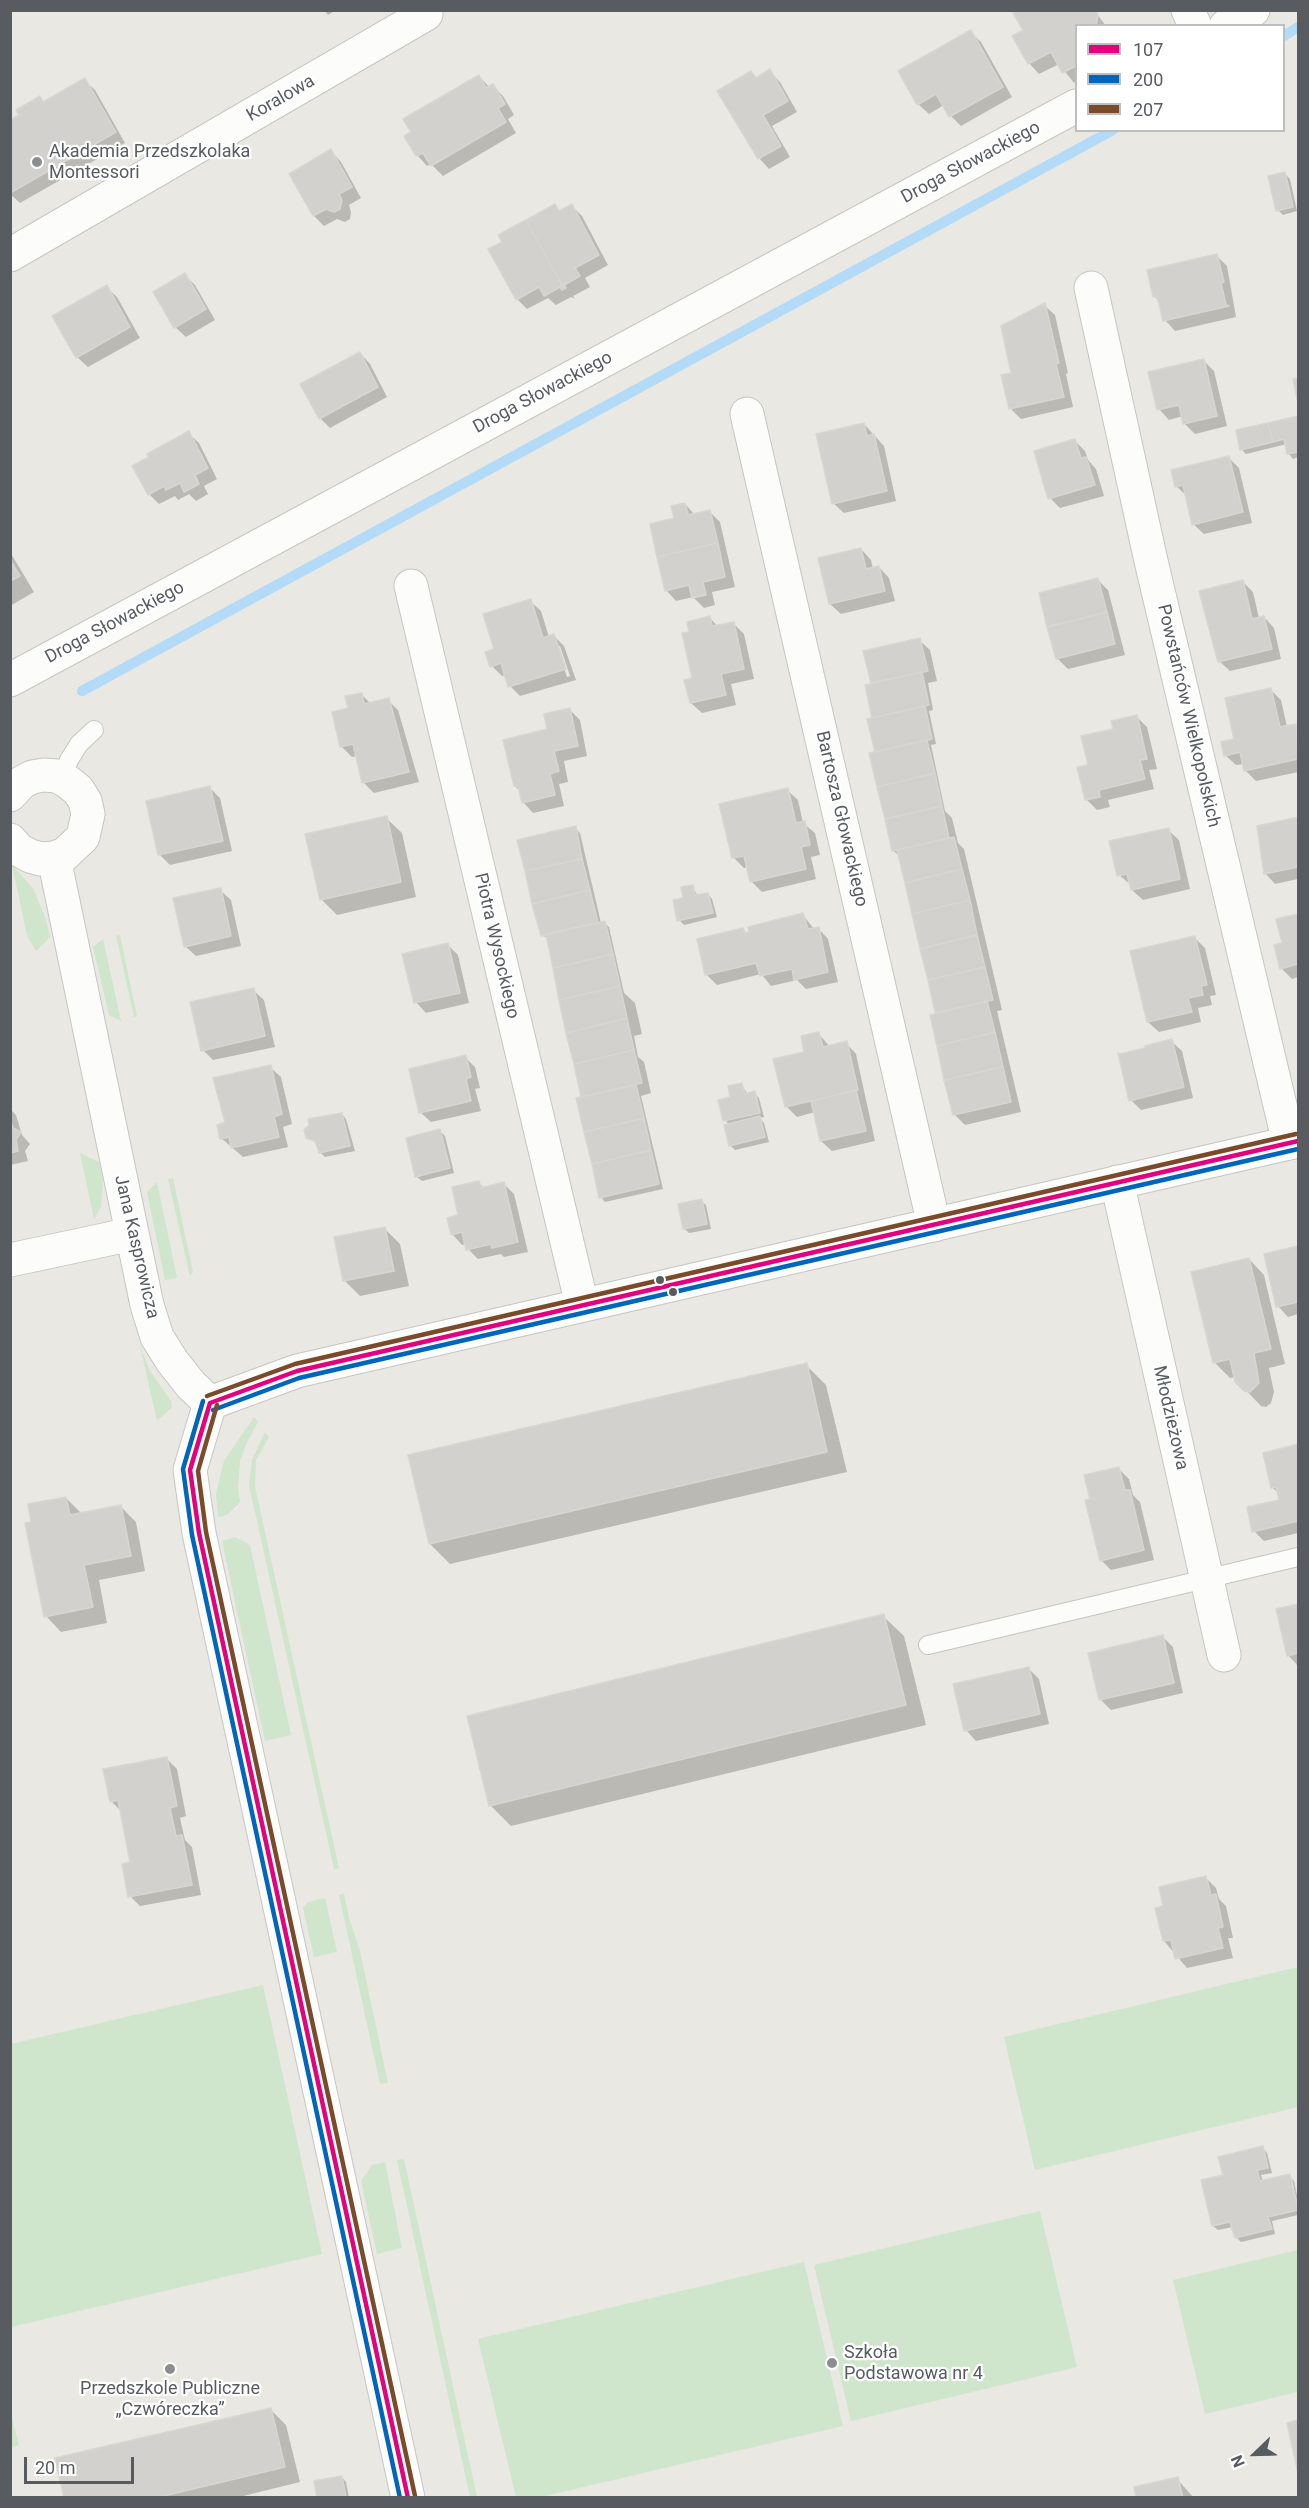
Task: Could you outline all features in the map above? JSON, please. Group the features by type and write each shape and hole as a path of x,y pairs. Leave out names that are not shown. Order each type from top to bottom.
{"street":[{"path":"1188,10 1194,24"},
{"path":"1229,24 1253,10"},
{"name":"Koralowa","path":"10,255 426,14"},
{"name":"Droga Słowackiego","path":"10,680 1075,107"},
{"name":"Powstańców Wielkopolskich","path":"1091,288 1151,561 1294,1142"},
{"name":"Bartosza Głowackiego","path":"747,414 934,1225"},
{"name":"Piotra Wysockiego","path":"411,586 582,1305"},
{"path":"10,840 19,850 30,856 41,859 54,858 75,847 83,837 87,826 85,801 78,790 62,779 44,775 14,782"},
{"name":"Jana Kasprowicza","path":"54,858 147,1305 157,1337 172,1361 191,1385 210,1403"},
{"path":"408,2498 199,1533 190,1470 210,1403 297,1371 1294,1142"},
{"name":"Młodzieżowa","path":"1117,1182 1224,1655"},
{"path":"10,1260 132,1234"}],"lane":[{"path":"62,779 78,744 94,730"},
{"path":"928,1645 1299,1557"}],"green space":[{"path":"12,865 33,888 46,920 50,937 36,951 27,935"},
{"path":"120,935 137,1016 134,1017 116,936"},
{"path":"103,939 121,1021 109,1015 93,947"},
{"path":"80,1153 99,1162 103,1179 101,1207 94,1219"},
{"path":"173,1178 193,1272 190,1277 168,1179"},
{"path":"157,1182 177,1278 165,1280 147,1192"},
{"path":"140,1346 150,1371 171,1401 172,1407 157,1421"},
{"path":"254,1417 258,1422 240,1461 238,1488 240,1502 227,1515 218,1517 216,1494 224,1461"},
{"path":"265,1432 269,1437 256,1460 255,1487 339,1868 334,1869 249,1485 252,1460"},
{"path":"235,1537 250,1545 291,1735 265,1741 222,1541"},
{"path":"344,1893 349,1918 360,1951 388,2083 380,2084 339,1895"},
{"path":"325,1898 337,1952 314,1957 303,1908 308,1902"},
{"path":"1298,1967 1298,2107 1035,2170 1004,2037"},
{"path":"263,1985 322,2254 11,2327 11,2044"},
{"path":"404,2159 477,2497 470,2497 397,2160"},
{"path":"385,2162 402,2248 377,2254 361,2181 372,2165"},
{"path":"1040,2211 1077,2367 851,2421 814,2265"},
{"path":"1298,2250 1298,2392 1205,2414 1173,2280"},
{"path":"804,2262 843,2426 541,2497 516,2497 478,2339"},
{"path":"10,2411 19,2445 11,2447 10,2447"}],"building":[{"path":"1019,10 1095,10 1098,15 1096,24 1075,24 1075,66 1062,73 1051,52 1028,64 1012,36 1023,30 1013,13"},
{"path":"971,30 1003,87 949,117 936,94 917,105 898,71"},
{"path":"770,69 788,101 763,115 781,146 758,159 717,91 751,71 756,78"},
{"path":"479,75 486,88 493,84 505,104 498,108 506,122 431,166 423,153 416,156 404,136 411,132 403,119"},
{"name":"Akademia Przedszkolaka Montessori","path":"85,78 116,132 10,193 10,120 19,115 16,110 40,96 43,102"},
{"path":"331,149 352,187 339,194 342,200 340,209 334,212 326,209 313,216 289,174"},
{"path":"1285,172 1293,207 1276,211 1268,176"},
{"path":"555,204 559,211 572,204 599,255 575,268 580,276 564,285 566,288 564,289 526,220"},
{"path":"526,220 564,289 560,287 544,296 539,287 516,300 488,249 502,242 498,235"},
{"path":"1217,254 1224,282 1221,283 1226,305 1229,306 1163,321 1157,296 1153,297 1147,270"},
{"path":"185,273 206,309 174,328 153,292"},
{"path":"107,285 130,327 76,358 52,316"},
{"path":"1045,303 1059,363 1056,364 1064,397 1009,409 1001,375 1011,373 1001,326"},
{"path":"360,352 378,387 319,419 300,384"},
{"path":"1204,359 1217,416 1183,424 1179,405 1157,410 1148,372"},
{"path":"1298,378 1298,403 1293,379"},
{"path":"1298,416 1298,452 1287,454 1284,439 1273,442 1268,423"},
{"path":"864,423 867,436 874,434 887,491 832,504 816,434"},
{"path":"1268,423 1273,442 1240,450 1236,430"},
{"path":"189,431 208,468 195,475 199,484 184,492 180,483 166,490 164,486 148,495 132,466 149,457 147,454"},
{"path":"1075,439 1081,458 1086,457 1095,485 1048,499 1034,451"},
{"path":"1229,456 1243,512 1192,525 1183,485 1175,487 1171,470"},
{"path":"685,503 688,515 710,510 718,543 657,557 650,524 674,518 671,506"},
{"path":"718,543 725,577 703,582 706,595 692,598 689,585 665,591 657,557"},
{"path":"861,548 866,569 879,566 885,591 829,604 818,558"},
{"path":"10,560 20,576 10,581"},
{"path":"1098,578 1107,612 1047,627 1039,593"},
{"path":"1243,580 1252,619 1264,616 1272,649 1218,662 1199,591"},
{"path":"531,599 543,638 554,634 566,669 508,687 501,663 490,667 485,652 494,649 483,614"},
{"path":"1107,612 1115,644 1056,659 1047,627"},
{"path":"710,616 712,626 734,622 744,669 721,674 726,695 690,703 684,680 692,678 682,633 689,632 687,622"},
{"path":"920,638 928,671 871,683 863,651"},
{"path":"922,672 929,705 872,718 865,685"},
{"path":"1271,688 1280,727 1296,724 1298,759 1244,771 1240,752 1224,756 1221,742 1234,739 1225,698"},
{"path":"362,693 364,704 389,698 409,772 362,783 353,744 340,747 332,712 348,708 345,696"},
{"path":"925,706 932,739 875,752 867,719"},
{"path":"570,708 578,746 554,751 559,771 550,774 555,795 522,803 518,786 514,786 503,740 547,729 544,714"},
{"path":"1137,715 1147,759 1140,760 1145,779 1099,790 1100,797 1085,800 1077,767 1088,765 1081,736 1113,729 1111,721"},
{"path":"927,740 935,773 877,787 869,753"},
{"path":"935,773 942,806 885,819 877,787"},
{"path":"210,786 223,841 158,855 146,801"},
{"path":"788,788 796,823 805,821 810,845 801,847 806,869 750,882 744,856 732,858 719,804"},
{"path":"942,806 949,838 892,851 885,819"},
{"path":"387,816 401,882 320,900 305,834"},
{"path":"1298,817 1298,867 1264,874 1257,826"},
{"path":"576,826 582,859 525,871 517,840"},
{"path":"1169,828 1180,879 1131,890 1127,874 1117,876 1109,841"},
{"path":"954,837 962,869 905,883 897,850"},
{"path":"582,859 590,890 532,904 525,871"},
{"path":"962,869 970,900 912,914 905,883"},
{"path":"693,885 695,895 708,893 713,913 677,921 673,900 683,898 681,887"},
{"path":"221,888 231,936 184,947 173,898"},
{"path":"590,890 598,923 541,936 532,904"},
{"path":"970,900 977,935 920,949 912,914"},
{"path":"803,913 808,929 819,927 828,972 794,980 792,969 760,976 756,963 705,975 697,939 743,928 745,933 749,932 748,927"},
{"path":"1298,914 1298,964 1280,969 1274,945 1282,943 1276,919"},
{"path":"605,921 613,954 553,968 546,934"},
{"path":"977,935 985,967 928,980 920,949"},
{"path":"1195,936 1207,985 1201,986 1203,995 1188,998 1192,1012 1147,1022 1130,951"},
{"path":"448,943 460,993 414,1003 402,954"},
{"path":"613,954 620,986 559,1000 553,968"},
{"path":"985,967 993,1000 935,1013 928,980"},
{"path":"620,986 627,1018 566,1033 559,1000"},
{"path":"254,988 265,1036 201,1051 190,1002"},
{"path":"987,1001 995,1032 937,1046 930,1015"},
{"path":"627,1018 634,1050 574,1064 566,1033"},
{"path":"819,1032 823,1047 847,1041 858,1090 785,1107 773,1059 804,1052 801,1036"},
{"path":"995,1032 1003,1067 944,1080 937,1046"},
{"path":"1172,1039 1184,1087 1129,1101 1118,1053 1145,1048 1145,1046"},
{"path":"634,1050 642,1083 581,1097 574,1064"},
{"path":"466,1055 471,1077 466,1079 471,1101 419,1113 409,1069"},
{"path":"271,1065 282,1114 274,1117 279,1137 231,1148 229,1137 220,1139 217,1125 225,1122 213,1078"},
{"path":"1003,1067 1011,1102 953,1115 944,1080"},
{"path":"742,1083 745,1094 755,1091 760,1113 723,1121 718,1100 730,1097 728,1086"},
{"path":"636,1085 644,1118 584,1132 576,1098"},
{"path":"856,1090 866,1131 820,1141 811,1101"},
{"path":"342,1113 350,1146 319,1153 315,1141 306,1138 304,1130 309,1125 308,1119"},
{"path":"760,1116 765,1137 729,1146 724,1125"},
{"path":"644,1118 651,1150 592,1164 584,1132"},
{"path":"10,1119 13,1128 21,1132 16,1140 18,1151 10,1153"},
{"path":"440,1129 450,1168 415,1177 406,1138"},
{"path":"651,1150 659,1184 599,1198 592,1164"},
{"path":"479,1181 481,1188 504,1182 518,1242 492,1248 491,1244 466,1250 462,1232 451,1235 447,1218 458,1215 452,1187"},
{"path":"702,1199 707,1224 683,1229 678,1204"},
{"path":"385,1227 394,1271 343,1281 334,1237"},
{"path":"1298,1246 1298,1302 1276,1307 1264,1254"},
{"path":"1249,1258 1271,1349 1254,1353 1259,1383 1250,1392 1244,1391 1235,1382 1230,1359 1213,1363 1191,1272"},
{"path":"807,1363 827,1452 429,1544 408,1455"},
{"path":"1298,1444 1298,1521 1252,1532 1247,1507 1279,1500 1276,1487 1271,1488 1263,1453"},
{"path":"1119,1467 1125,1490 1130,1490 1144,1550 1100,1561 1085,1500 1090,1499 1084,1475"},
{"path":"66,1497 70,1515 121,1505 131,1556 84,1565 93,1607 44,1617 25,1523 31,1522 28,1504"},
{"path":"1298,1604 1298,1653 1287,1656 1276,1609"},
{"path":"884,1614 906,1705 489,1806 467,1716"},
{"path":"1163,1635 1174,1683 1099,1700 1088,1653"},
{"path":"1029,1667 1040,1714 964,1731 953,1684"},
{"path":"167,1757 177,1806 170,1808 176,1836 182,1835 192,1885 128,1897 122,1864 130,1862 118,1800 110,1802 103,1769"},
{"path":"1206,1876 1211,1895 1216,1894 1223,1927 1218,1928 1223,1948 1175,1959 1171,1940 1163,1941 1155,1908 1163,1906 1159,1887"},
{"path":"1263,2146 1268,2168 1257,2170 1260,2181 1290,2174 1298,2210 1268,2217 1272,2229 1235,2238 1230,2222 1212,2226 1201,2180 1223,2175 1218,2157"},
{"path":"271,2408 285,2467 155,2498 64,2498 55,2458"},
{"path":"1298,2420 1298,2473 1287,2423"},
{"path":"342,2476 346,2498 317,2498 314,2481"},
{"path":"1178,2477 1183,2498 1136,2498 1134,2487"}],"waterway":[{"path":"1285,35 1298,27"},
{"path":"82,691 1109,132"}],"transit line":[{"name":"207","path":"207,1396 295,1364 1296,1134"},
{"name":"107","path":"210,1403 297,1371 1298,1141"},
{"name":"200","path":"213,1410 299,1378 1298,1149"},
{"name":"200","path":"203,1401 183,1469 192,1535 400,2498"},
{"name":"107","path":"210,1403 190,1470 199,1533 408,2498"},
{"name":"207","path":"217,1405 198,1471 206,1532 415,2496"}],"place":[{"name":"Akademia Przedszkolaka Montessori","path":"37,162"},
{"name":"Szkoła Podstawowa nr 4","path":"832,2363"},
{"name":"Przedszkole Publiczne „Czwóreczka”","path":"170,2369"}]}
